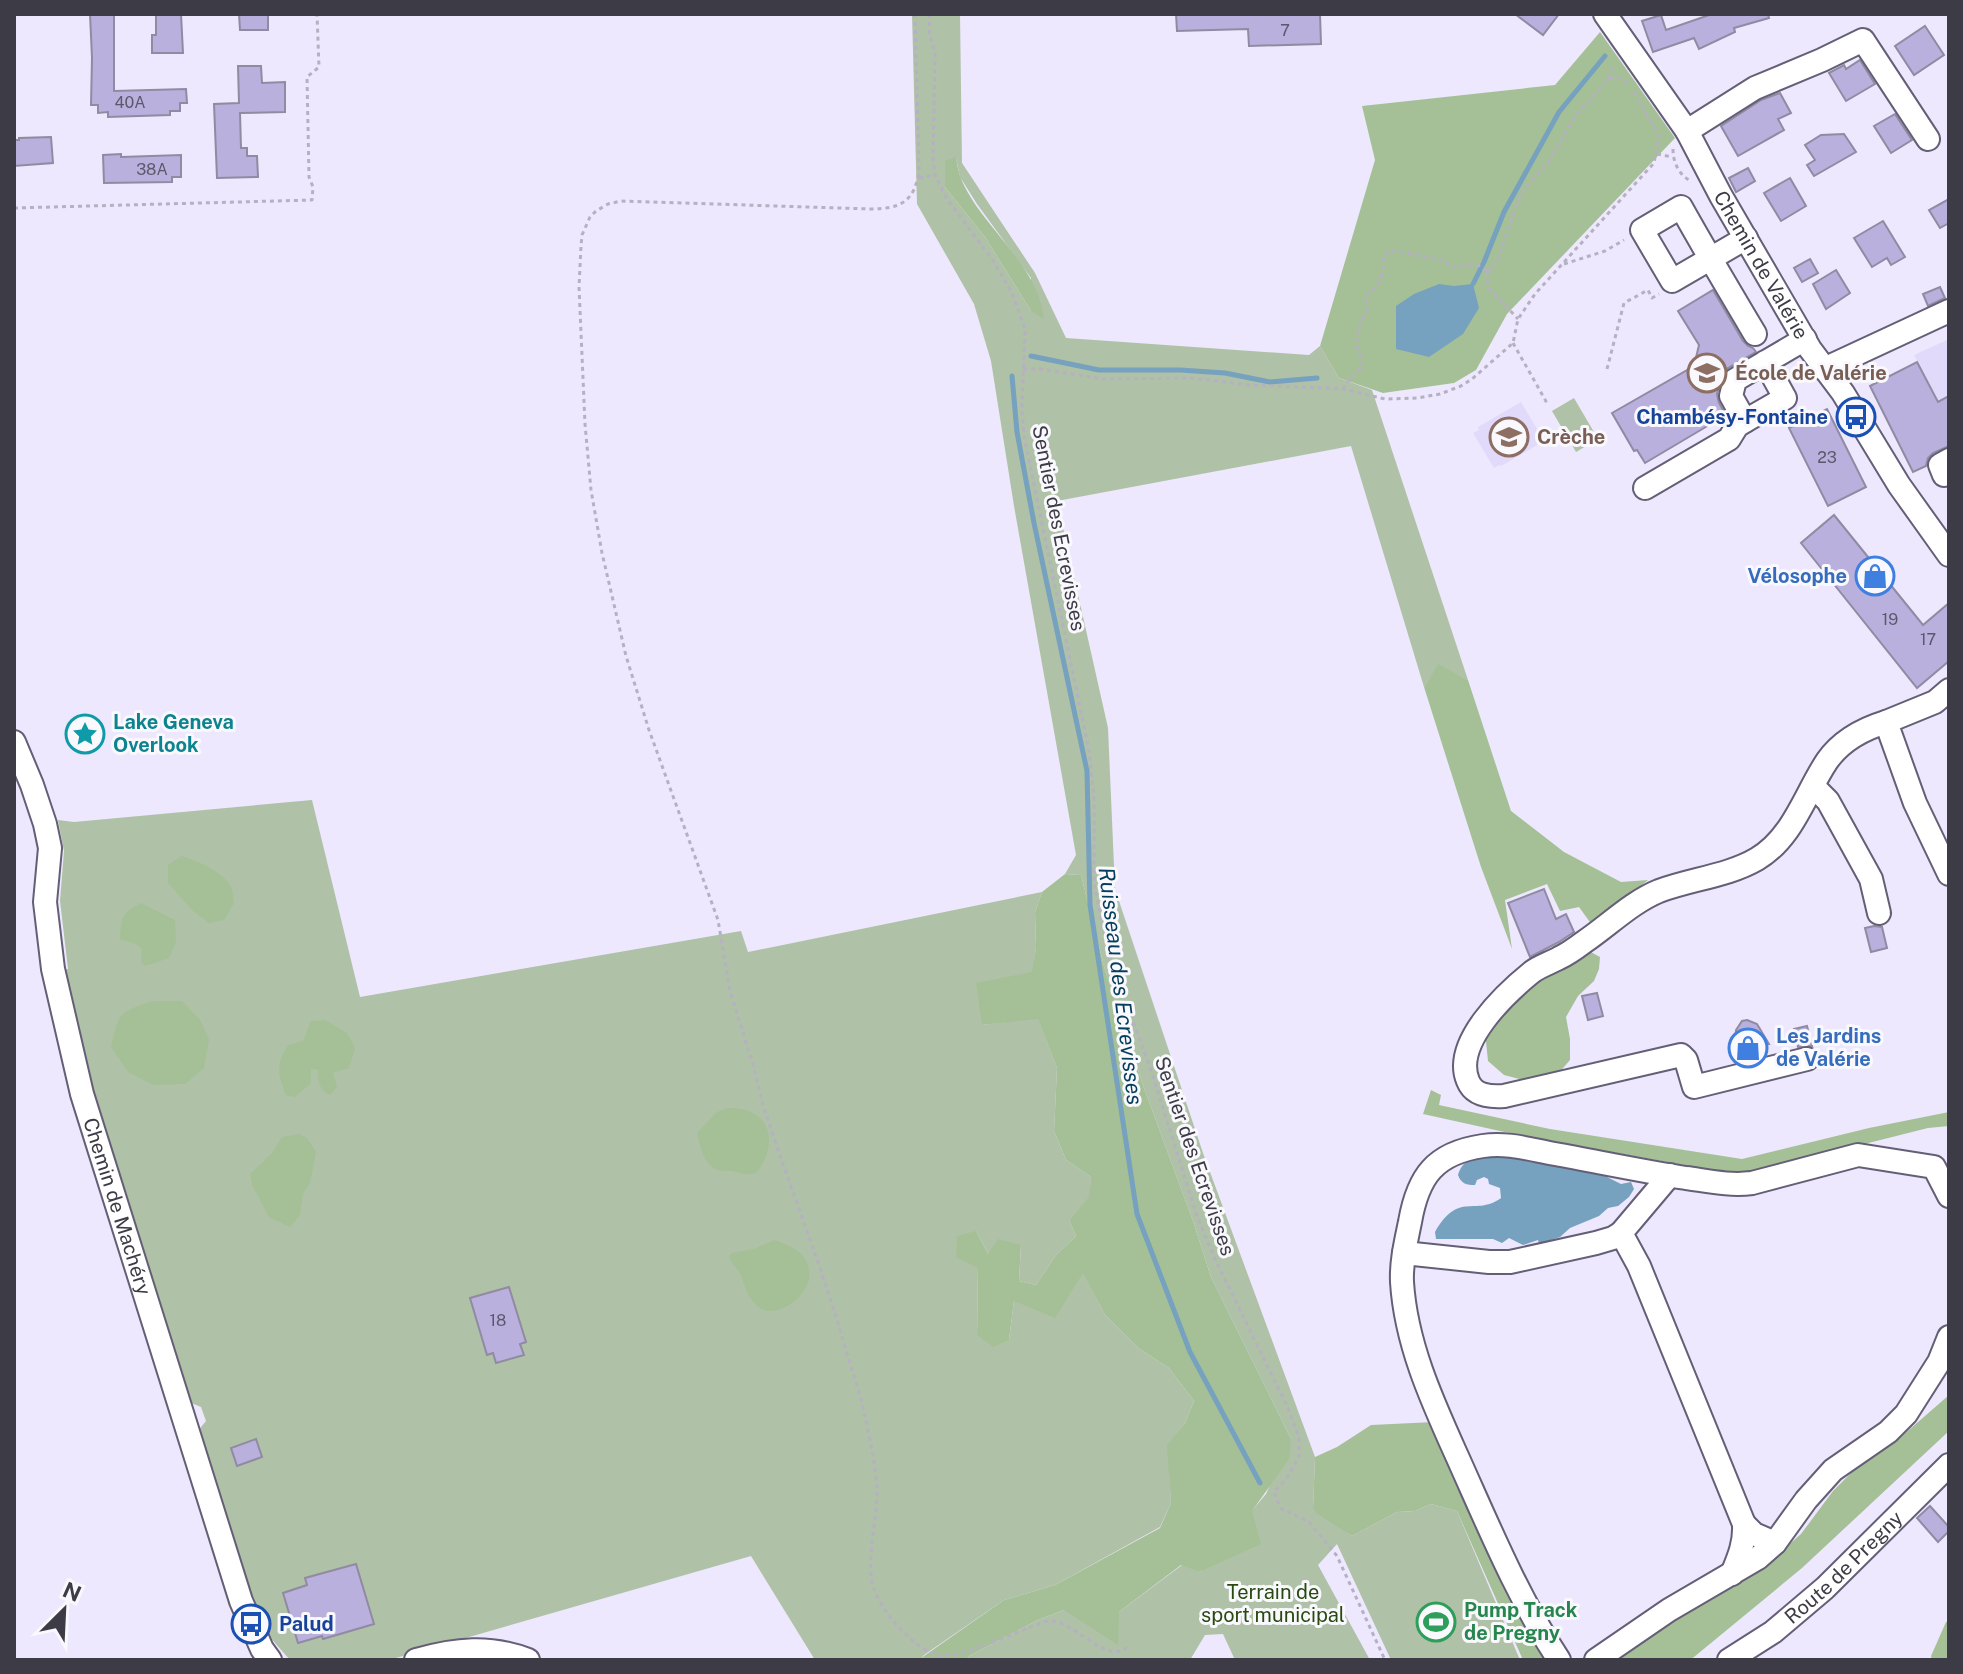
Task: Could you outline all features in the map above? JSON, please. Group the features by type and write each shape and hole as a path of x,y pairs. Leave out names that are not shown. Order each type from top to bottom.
{"street":[{"name":"Chemin de Valérie","path":"1614,17 1687,131 1805,339 1843,393 1907,498 1949,555"},
{"path":"1687,131 1755,88 1863,40 1928,139"},
{"path":"1746,238 1710,258 1672,281 1642,230 1681,207 1710,258 1755,334"},
{"path":"1824,369 1949,311"},
{"path":"1745,421 1731,396 1735,380 1805,339"},
{"path":"1645,488 1729,439 1737,426 1785,398 1765,362"},
{"path":"1807,1059 1694,1087 1686,1060 1681,1055 1490,1097 1475,1091 1468,1082 1465,1069 1478,1028 1496,1005 1534,970 1563,957 1641,900 1758,858 1778,843 1828,760 1845,741 1862,730 1935,702 1949,690"},
{"path":"1886,722 1915,803 1949,874"},
{"name":"Chemin de Machéry","path":"14,742 32,785 50,848 45,902 53,969 82,1094 241,1601 270,1660"},
{"path":"1814,787 1828,801 1871,879 1879,913"},
{"path":"1559,1660 1537,1627 1491,1534 1429,1394 1411,1334 1402,1278 1414,1201 1422,1179 1448,1157 1495,1145 1727,1184 1745,1184 1863,1155 1934,1167 1949,1196"},
{"path":"1404,1253 1510,1262 1596,1243 1621,1233 1670,1175"},
{"path":"1621,1233 1639,1266 1744,1524 1744,1540 1732,1574"},
{"path":"1596,1660 1669,1610 1758,1558 1775,1543 1806,1500 1833,1470 1888,1432 1906,1414 1939,1362 1949,1337"},
{"name":"Route de Pregny","path":"1729,1660 1773,1632 1825,1588 1949,1465"},
{"path":"1744,1524 1754,1534 1775,1543"},
{"path":"416,1660 474,1650 497,1651 528,1660"}],"path":[{"path":"14,208 312,200 307,77 319,67 317,14"},
{"path":"915,14 918,178 907,200 893,208 882,209 635,201 608,204 596,211 587,222 582,235 580,264 585,424 591,490 612,600 638,698 718,920 730,991 762,1102 834,1305 864,1408 877,1487 871,1553 873,1586 889,1617 914,1642 939,1655 959,1653 1047,1621 1064,1623 1099,1647 1116,1652 1128,1646"},
{"name":"Sentier des Ecrevisses","path":"930,14 929,32 935,54 935,175 947,199 994,262 1012,293 1025,329 1024,436 1089,751 1094,798 1094,884 1112,967 1154,1077 1197,1216 1299,1437 1299,1457 1284,1482 1274,1491 1280,1508 1309,1522 1337,1556 1385,1660"},
{"path":"1487,272 1497,262 1521,193 1548,162 1576,115 1609,79 1614,64"},
{"path":"1023,369 1104,379 1191,378 1248,385 1343,389 1385,399 1417,398 1461,386 1513,343 1518,319 1542,287 1654,163 1659,136 1629,84 1623,78 1609,79"},
{"path":"1657,154 1673,158"},
{"path":"918,178 935,175"},
{"path":"1564,264 1605,251 1642,230"},
{"path":"1343,389 1363,366 1356,342 1367,310 1366,296 1381,280 1384,256 1390,250 1442,260 1453,267 1478,265 1487,272 1488,287 1518,319"},
{"path":"1607,369 1624,303 1648,290 1652,298 1667,289"},
{"path":"1513,343 1547,403"}],"shaded area":[{"path":"1949,339 1949,421 1914,355"},
{"name":"Crèche","path":"1521,402 1544,441 1494,468 1473,433"}],"green space":[{"name":"Terrain de sport municipal","path":"912,14 960,14 962,163 1035,273 1066,338 1309,355 1320,346 1339,378 1372,390 1468,680 1438,665 1424,687 1351,446 1057,501 1108,728 1115,889 1203,1153 1315,1457 1313,1508 1352,1536 1397,1512 1415,1511 1431,1504 1457,1511 1520,1660 1391,1660 1337,1544 1318,1565 1370,1660 1235,1660 1223,1634 1205,1635 1190,1660 966,1660 1038,1620 1064,1610 1119,1612 1182,1565 1200,1572 1266,1494 1291,1439 1211,1277 1105,970 1081,875 1065,874 1076,855 991,361 974,304 917,204","holes":["956,158 960,177 1031,278 1031,311 985,237 945,187"]},
{"path":"1600,32 1675,138 1507,314 1476,370 1454,383 1383,393 1339,378 1320,346 1375,160 1362,106 1555,85"},
{"path":"956,157 960,176 969,194 1031,279 1044,319 1031,311 985,237 945,187 945,161"},
{"path":"1574,398 1598,439 1576,452 1552,411"},
{"path":"1438,664 1468,680 1511,811 1564,852 1621,882 1648,880 1592,925 1579,907 1560,911 1547,884 1505,900 1512,949 1481,867 1424,687"},
{"path":"312,800 360,997 741,931 748,952 1042,892 1035,912 1033,972 982,1025 1038,1018 1057,1068 1054,1131 1066,1160 1091,1177 1090,1197 1069,1220 1076,1236 1056,1255 1036,1285 1019,1281 1021,1246 988,1254 976,1231 977,1335 1009,1340 1014,1301 1083,1272 1105,1315 1138,1348 1169,1368 1194,1401 1185,1423 1168,1445 1171,1503 1160,1527 1055,1585 1004,1600 920,1660 815,1660 751,1556 389,1660 290,1660 268,1635 233,1545 198,1434 206,1421 201,1407 189,1402 126,1221 58,972 68,969 60,901 64,851 58,820 74,822"},
{"path":"182,856 210,868 223,877 232,889 234,903 224,920 209,923 193,911 168,883 168,865"},
{"path":"1065,874 1081,875 1105,970 1211,1277 1291,1439 1289,1459 1252,1511 1261,1544 1199,1572 1181,1565 1119,1612 1118,1645 1064,1610 1038,1620 966,1660 920,1660 1004,1600 1055,1585 1160,1528 1171,1503 1167,1445 1185,1423 1194,1401 1169,1368 1138,1348 1105,1315 1083,1273 1055,1318 1014,1301 1009,1340 993,1347 977,1335 978,1268 956,1257 957,1236 976,1231 988,1254 998,1239 1021,1245 1019,1281 1036,1285 1056,1255 1076,1236 1069,1220 1089,1197 1091,1177 1066,1160 1054,1131 1057,1068 1038,1019 982,1025 976,983 1032,972 1036,948 1035,912 1042,892"},
{"path":"141,903 175,920 176,942 169,958 145,966 141,961 142,949 120,939 124,916"},
{"path":"1587,950 1600,957 1599,969 1594,981 1578,996 1566,1017 1570,1060 1557,1075 1527,1081 1504,1075 1488,1061 1485,1032 1524,992 1563,963"},
{"path":"152,1001 182,1001 200,1020 209,1039 204,1068 185,1084 153,1085 128,1072 111,1047 122,1015"},
{"path":"325,1020 347,1033 355,1048 349,1068 333,1073 337,1087 330,1095 321,1088 318,1070 311,1068 311,1083 295,1097 286,1095 279,1070 284,1052 288,1045 303,1041 311,1021"},
{"path":"1431,1090 1441,1095 1439,1105 1550,1129 1742,1159 1949,1112 1949,1126 1928,1128 1741,1175 1532,1138 1423,1114"},
{"path":"728,1108 754,1114 767,1129 768,1150 756,1173 719,1170 710,1165 704,1155 697,1133 717,1112"},
{"path":"299,1134 307,1138 316,1152 300,1215 290,1227 269,1217 252,1185 250,1174 272,1153 282,1137"},
{"path":"774,1240 801,1254 808,1265 809,1277 806,1288 790,1305 769,1311 753,1301 729,1256"},
{"path":"1949,1395 1949,1431 1802,1568 1694,1657 1689,1660 1607,1660 1764,1566 1801,1534 1833,1491 1862,1462 1894,1443"},
{"path":"1434,1422 1552,1660 1523,1660 1457,1511 1431,1504 1415,1511 1397,1512 1352,1536 1313,1508 1315,1457 1371,1425"},
{"path":"1949,1621 1949,1660 1932,1660 1931,1656"}],"water":[{"path":"1439,284 1473,284 1479,308 1463,334 1429,357 1396,349 1396,306 1414,294"},
{"path":"1498,1154 1603,1175 1621,1184 1631,1182 1634,1189 1618,1206 1570,1228 1560,1237 1539,1244 1538,1240 1523,1245 1509,1238 1502,1243 1493,1239 1436,1239 1435,1232 1452,1212 1501,1198 1500,1188 1489,1184 1488,1179 1484,1177 1477,1180 1475,1185 1469,1185 1458,1175 1469,1161"}],"building":[{"path":"90,14 114,14 114,91 186,89 187,103 180,103 180,111 170,111 170,115 108,117 108,112 98,113 98,105 91,105"},
{"path":"156,14 181,14 183,53 152,53"},
{"path":"239,14 268,14 268,30 240,30"},
{"path":"1176,14 1320,14 1321,44 1249,46 1248,29 1177,31"},
{"path":"1515,14 1559,14 1543,35"},
{"path":"1712,14 1768,14 1769,18 1734,28 1735,32 1699,49 1694,38 1653,52 1642,21 1661,15 1666,30"},
{"path":"1925,26 1944,55 1914,75 1895,46"},
{"path":"1860,60 1875,84 1846,101 1829,73 1844,65 1846,69"},
{"path":"238,66 261,66 262,83 285,82 285,112 240,113 241,148 247,148 247,156 257,156 258,177 217,178 214,104 239,103"},
{"path":"1780,93 1791,113 1778,119 1784,130 1738,156 1721,126 1761,100"},
{"path":"1895,114 1912,140 1891,153 1874,126"},
{"path":"1844,134 1856,152 1814,176 1807,165 1815,160 1805,145 1821,135"},
{"path":"51,137 53,163 14,166 14,140"},
{"path":"121,154 121,157 181,155 181,177 172,177 172,182 104,183 103,155"},
{"path":"1748,168 1755,181 1736,192 1729,178"},
{"path":"1790,178 1806,206 1781,221 1764,193"},
{"path":"1949,199 1949,223 1940,228 1929,210"},
{"path":"1883,221 1905,257 1891,265 1887,258 1872,267 1854,238"},
{"path":"1810,259 1818,273 1802,282 1794,268"},
{"path":"1836,270 1850,293 1826,309 1813,284"},
{"path":"1940,287 1945,298 1928,306 1923,294"},
{"name":"École de Valérie","path":"1713,290 1743,341 1756,352 1728,368 1722,376 1717,394 1726,415 1645,463 1637,450 1634,451 1612,413 1694,366 1699,345 1678,311"},
{"path":"1917,362 1938,402 1949,396 1949,446 1933,453 1926,466 1913,472 1870,386"},
{"path":"1827,409 1866,487 1828,506 1789,428"},
{"path":"1834,515 1923,625 1949,603 1949,661 1917,688 1801,543"},
{"path":"1544,889 1556,919 1566,914 1574,932 1530,957 1508,903"},
{"path":"1882,927 1887,948 1871,952 1865,928"},
{"path":"1597,993 1603,1016 1588,1020 1582,996"},
{"path":"1742,1021 1757,1024 1769,1044 1764,1045 1765,1050 1740,1056 1739,1051 1734,1052 1736,1030"},
{"path":"1807,1026 1812,1046 1798,1047 1794,1029"},
{"path":"509,1287 526,1342 520,1344 524,1355 496,1363 493,1353 487,1355 470,1298"},
{"path":"256,1439 262,1457 237,1466 231,1448"},
{"path":"1930,1506 1949,1527 1938,1542 1917,1518"},
{"path":"356,1564 374,1624 298,1643 283,1593 307,1585 305,1578"}],"waterway":[{"name":"Ruisseau des Ecrevisses","path":"1473,284 1504,212 1559,112 1605,56"},
{"name":"Ruisseau des Ecrevisses","path":"1031,356 1099,370 1225,373 1270,382 1317,378"},
{"name":"Ruisseau des Ecrevisses","path":"1012,376 1017,432 1034,523 1087,771 1090,905 1137,1214 1190,1352 1260,1483"}],"place":[{"name":"École de Valérie","path":"1707,373"},
{"name":"Chambésy-Fontaine","path":"1856,417"},
{"name":"Crèche","path":"1509,437"},
{"name":"Vélosophe","path":"1875,576"},
{"name":"Lake Geneva Overlook","path":"85,734"},
{"name":"Les Jardins de Valérie","path":"1748,1048"},
{"name":"Pump Track de Pregny","path":"1436,1622"},
{"name":"Palud","path":"251,1624"}]}
